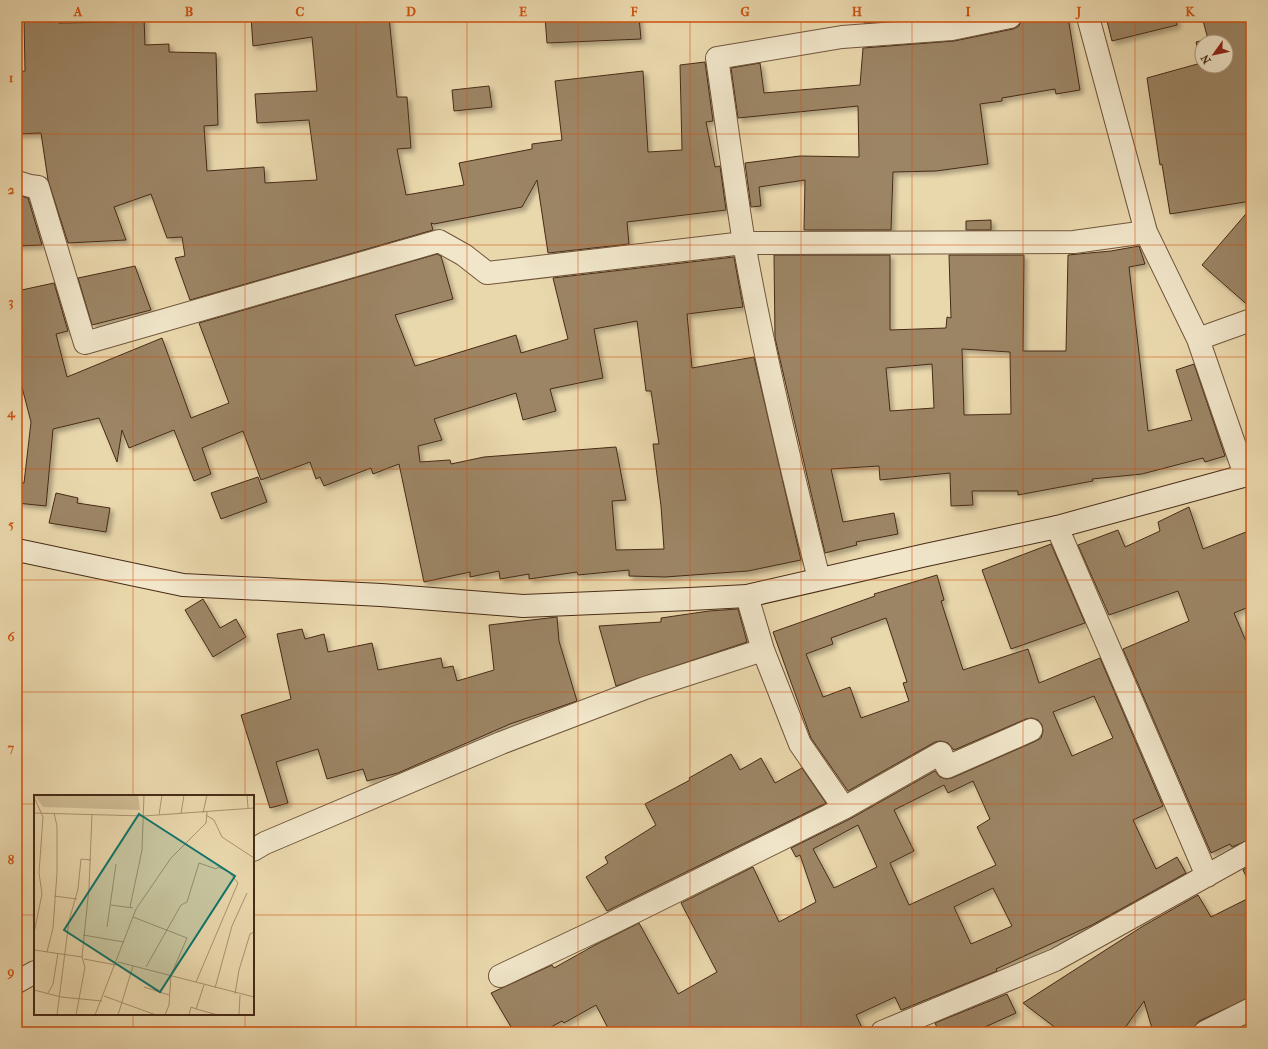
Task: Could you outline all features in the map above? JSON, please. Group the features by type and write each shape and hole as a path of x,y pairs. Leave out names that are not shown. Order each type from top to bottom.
{"street":[{"path":"819,579 788,457 744,243 717,58 842,37 952,29 1010,17"},
{"path":"17,550 183,585 381,595 523,606 747,596 1057,527 1248,475 1198,339 1146,232 1088,17"},
{"path":"17,182 38,187 85,343 439,241 464,255 487,273 744,243 1074,242 1146,232"},
{"path":"1198,339 1251,320"},
{"path":"1057,527 1207,876"},
{"path":"747,596 762,650 800,744 844,808"},
{"path":"254,849 272,840 501,743 645,688 762,650"},
{"path":"500,976 606,926 844,808 941,753 948,767 1031,730"},
{"path":"882,1032 1055,960 1251,851"},
{"path":"17,982 34,973"},
{"path":"1205,1032 1251,1009"}],"building":[{"path":"24,17 59,17 59,23 116,22 115,17 144,17 145,45 169,44 169,52 216,53 218,125 204,126 207,171 264,167 265,183 317,180 309,120 257,123 255,94 317,91 312,37 253,46 251,17 389,17 397,97 407,97 411,148 397,149 406,195 464,185 459,163 532,149 532,144 562,140 555,81 643,71 648,152 682,150 680,65 705,62 713,121 706,122 715,167 720,166 726,210 627,222 629,244 548,253 537,180 522,207 434,224 431,223 433,230 190,300 175,258 185,256 182,237 167,238 151,194 114,207 126,240 68,243 48,180 41,133 17,134 17,72 25,71"},
{"path":"545,17 639,17 641,39 547,43"},
{"path":"865,17 945,17 864,23"},
{"path":"1022,17 1068,17 1080,90 1056,94 1055,89 1002,98 1002,101 980,104 988,164 936,171 893,172 891,230 804,230 805,180 759,187 761,206 751,207 745,163 800,156 859,157 858,106 738,118 731,68 760,63 764,93 860,85 863,48 954,41 1013,29 1019,26"},
{"path":"1106,17 1176,17 1177,25 1112,41"},
{"path":"1202,17 1251,17 1251,132 1246,133 1251,155 1251,201 1170,214 1162,164 1160,165 1147,78 1194,65 1194,74 1234,74 1234,34 1207,34"},
{"path":"489,86 492,107 454,111 452,90"},
{"path":"17,195 28,198 42,245 17,246"},
{"path":"1251,208 1251,308 1202,265"},
{"path":"991,220 991,230 966,230 966,221"},
{"path":"1139,246 1145,264 1129,267 1148,431 1192,420 1176,370 1194,364 1225,456 1205,462 1203,458 1142,474 1092,479 1093,481 1018,495 1018,491 972,491 973,505 951,506 950,473 880,480 879,466 831,469 843,522 894,513 898,534 856,542 857,545 825,553 775,338 774,255 890,255 890,330 946,328 947,317 951,318 949,255 1024,255 1023,351 1066,351 1068,255 1111,251","holes":["962,349 1010,352 1011,414 964,415","932,364 934,408 890,411 886,368"]},
{"path":"437,254 441,256 453,299 395,315 415,366 516,335 521,353 568,339 553,278 734,257 743,307 687,314 692,368 754,357 801,560 748,571 665,577 629,576 629,570 578,575 577,572 529,579 529,574 500,579 499,571 470,577 470,572 424,582 399,464 373,474 371,468 324,486 320,477 316,479 310,462 261,480 243,431 202,448 211,474 194,481 174,430 129,448 122,430 117,462 99,418 53,429 46,506 17,503 17,482 24,483 31,422 17,368 17,351 21,350 17,329 17,291 54,283 68,331 56,334 67,377 162,338 191,418 229,403 199,323","holes":["637,321 646,391 651,391 659,444 653,444 661,506 664,549 616,550 612,501 626,500 616,447 484,457 451,464 450,460 420,462 418,446 442,440 434,419 516,393 523,420 556,411 550,389 603,378 594,329"]},
{"path":"135,266 151,310 92,325 78,278"},
{"path":"258,477 267,502 221,519 211,493"},
{"path":"56,493 78,498 77,503 110,508 106,532 49,523"},
{"path":"1189,507 1203,549 1251,530 1251,606 1234,613 1251,653 1251,839 1232,847 1230,844 1211,853 1123,649 1189,621 1178,591 1109,615 1078,545 1118,530 1125,547 1160,531 1158,522"},
{"path":"1051,544 1085,623 1011,649 982,570"},
{"path":"937,575 944,600 941,601 963,670 1028,649 1039,683 1100,658 1163,806 1133,820 1156,869 1177,857 1186,873 1092,925 996,969 997,971 901,1010 895,997 856,1015 864,1032 610,1032 596,1005 564,1023 562,1021 542,1032 514,1032 491,993 552,965 554,968 639,923 678,994 717,972 681,903 753,867 779,922 816,902 800,855 796,857 791,848 850,819 935,771 940,777 946,779 952,778 1041,738 1043,731 1042,725 1038,720 1032,718 1026,719 954,750 948,743 941,741 935,742 848,791 811,738 773,632 875,596 874,594","holes":["886,618 907,682 903,683 909,701 861,718 850,687 823,697 806,654 833,644 831,638","1094,696 1113,738 1072,756 1053,712","973,781 990,819 977,827 996,865 909,905 890,863 914,851 894,810 944,785 948,793","858,825 877,867 834,888 813,849","993,888 1012,926 971,944 954,907"]},
{"path":"203,599 220,628 236,619 246,637 213,657 185,610"},
{"path":"738,609 747,642 616,686 599,626 661,622 661,618 709,611"},
{"path":"557,617 559,641 577,701 510,724 398,773 367,781 363,769 327,779 318,749 276,762 288,803 270,808 241,715 291,699 277,634 302,629 305,639 324,634 328,652 372,643 378,670 441,658 443,668 453,666 457,681 494,670 489,625"},
{"path":"731,754 740,770 761,758 775,783 802,768 826,803 607,911 586,877 608,863 605,857 656,825 645,804 690,780 689,778"},
{"path":"1251,865 1251,886 1243,870"},
{"path":"1198,895 1211,917 1251,897 1251,997 1199,1021 1194,1028 1184,1032 1153,1032 1144,1001 1122,1032 1061,1032 1023,1003 1143,926"},
{"path":"1007,994 1016,1013 974,1032 939,1032 935,1023"}]}
